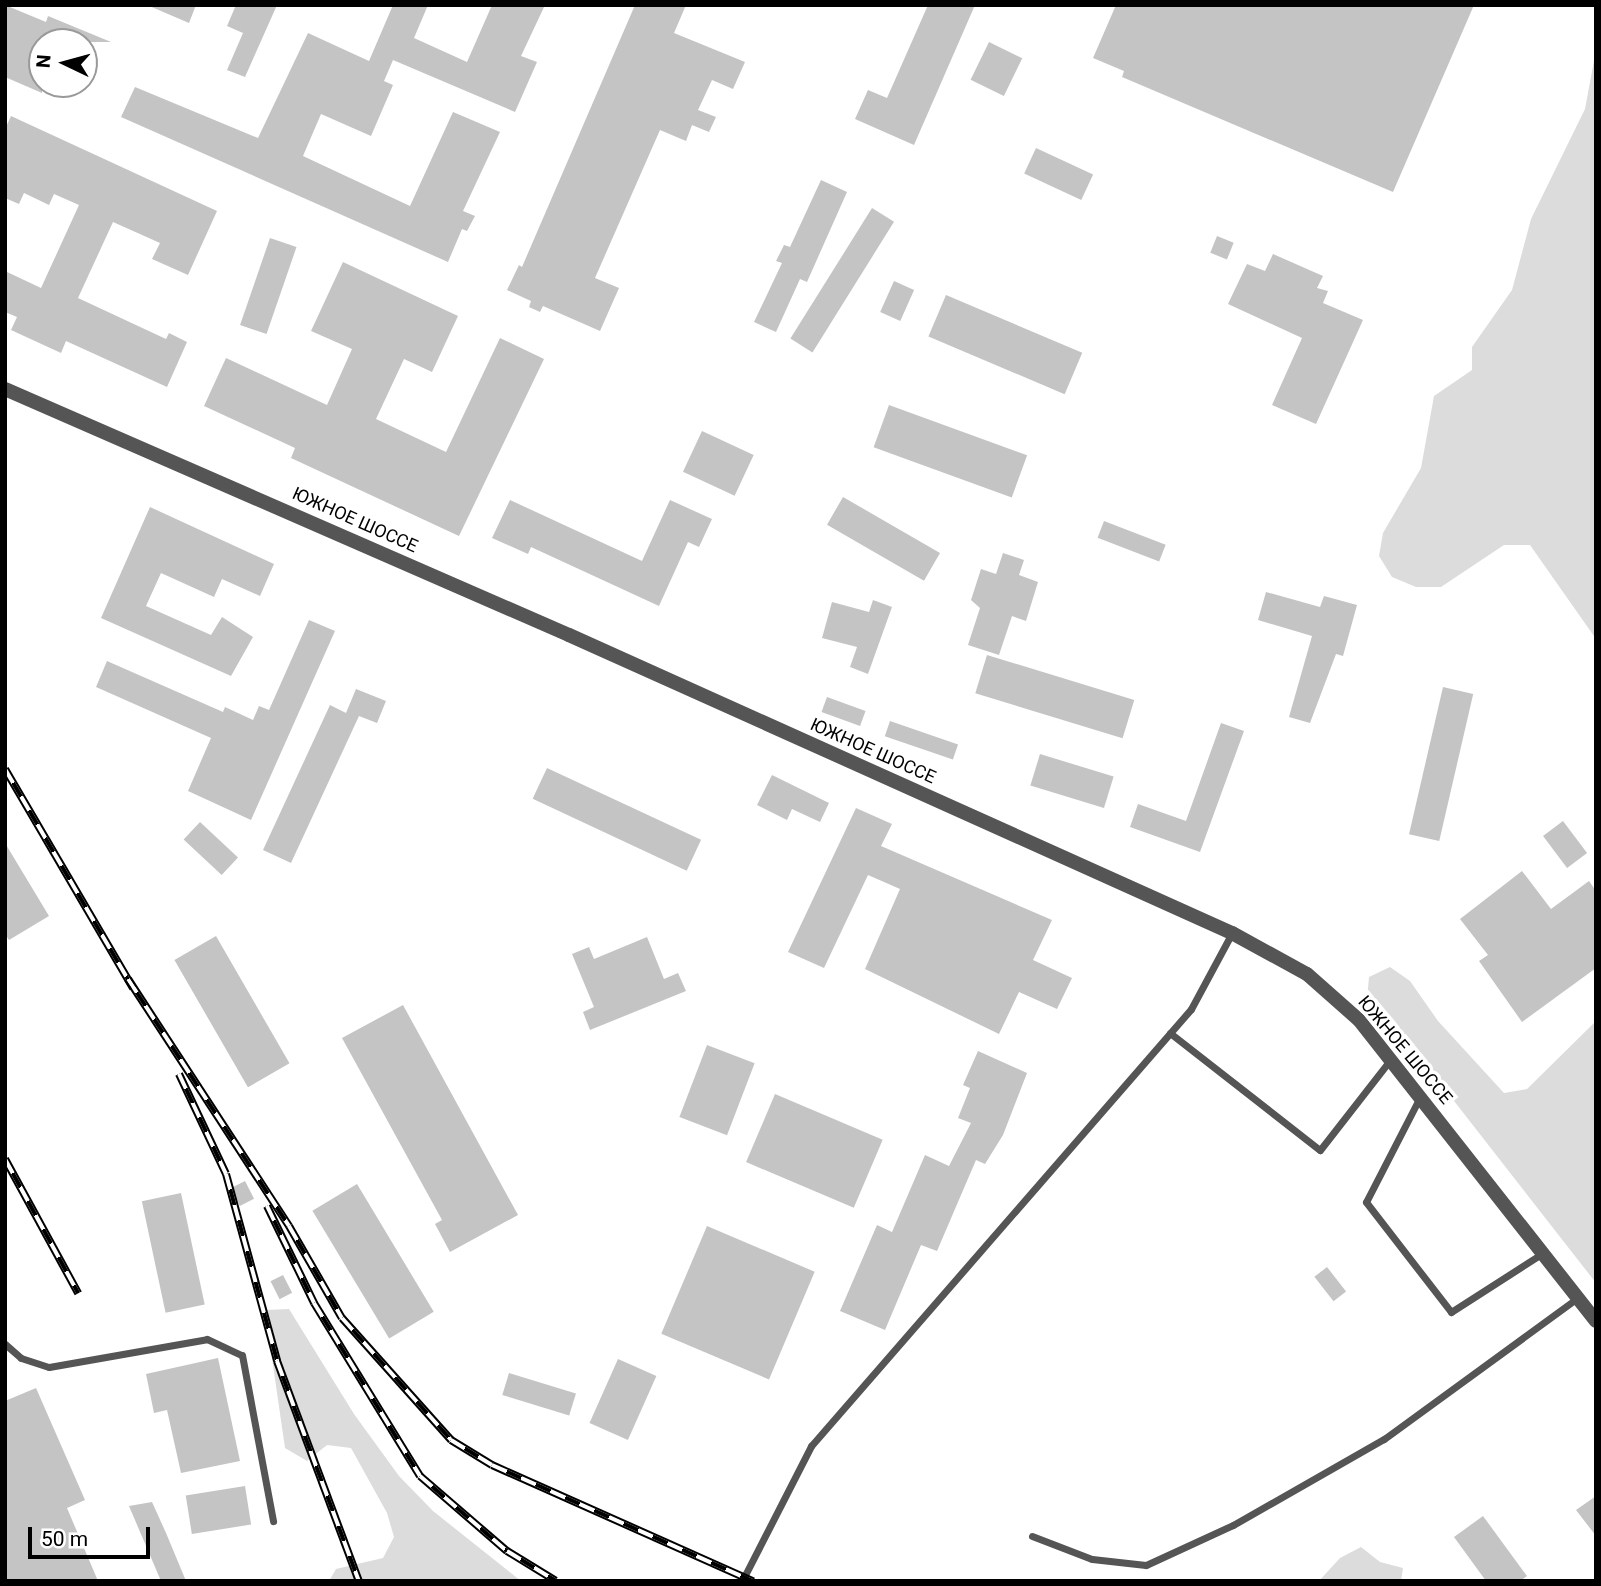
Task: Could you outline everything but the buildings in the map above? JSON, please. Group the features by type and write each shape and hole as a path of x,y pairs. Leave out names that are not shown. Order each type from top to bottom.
{"street":[{"name":"ЮЖНОЕ ШОССЕ","path":"5,389 569,635 1232,933 1307,974 1359,1020 1545,1252 1596,1321"}],"lane":[{"path":"742,1581 811,1446 1191,1009 1232,933"},
{"path":"1170,1033 1320,1150 1391,1060"},
{"path":"1420,1097 1366,1202 1451,1312 1545,1252"},
{"path":"1032,1536 1092,1559 1146,1565 1233,1525 1384,1439 1580,1297"},
{"path":"5,1344 21,1358 49,1367 207,1339 242,1355 273,1521"}],"shaded area":[{"path":"1596,50 1596,639 1530,545 1504,545 1441,587 1416,587 1392,577 1379,556 1383,533 1421,468 1434,396 1472,370 1472,347 1512,290 1531,219 1585,109"},
{"path":"1390,967 1410,981 1438,1021 1504,1093 1527,1089 1596,1021 1596,1283 1401,1033 1367,1000 1369,977"},
{"path":"289,1309 354,1414 399,1476 433,1511 521,1581 329,1581 336,1569 383,1558 394,1537 387,1513 351,1448 327,1445 307,1461 285,1448 265,1310"},
{"path":"1361,1547 1380,1562 1403,1568 1401,1581 1319,1581 1340,1558"}],"railway":[{"path":"5,769 133,988"},
{"path":"128,979 289,1226 342,1318 451,1440 492,1465 753,1581"},
{"path":"179,1074 226,1174 277,1361 359,1581"},
{"path":"5,1159 78,1293"},
{"path":"267,1206 314,1303 420,1476 507,1551 556,1581"}]}
